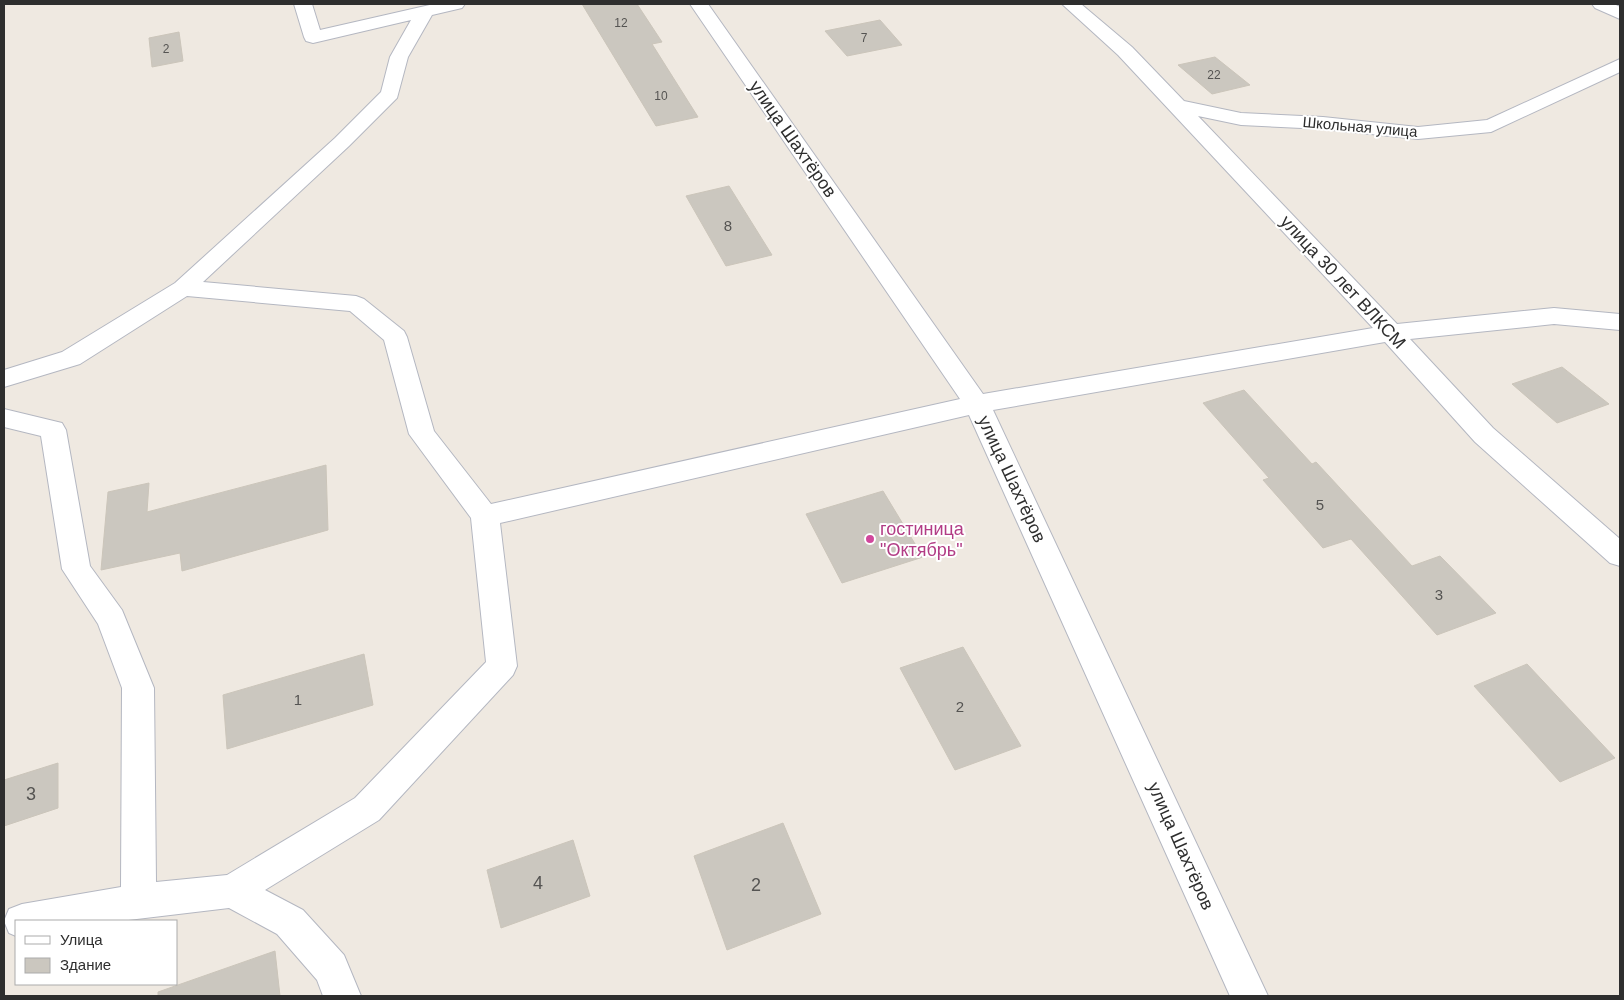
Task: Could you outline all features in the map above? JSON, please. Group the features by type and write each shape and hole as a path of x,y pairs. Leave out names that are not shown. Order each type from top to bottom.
{"street":[{"path":"303,4 312,37 456,4"},
{"name":"улица Шахтёров","path":"699,4 977,404 1249,996"},
{"name":"улица 30 лет ВЛКСМ","path":"1071,4 1125,51 1391,332 1484,435 1620,555"},
{"path":"1601,4 1620,14"},
{"path":"4,379 71,358 183,288 342,142 390,94 399,56 425,11"},
{"name":"Школьная улица","path":"1177,106 1241,119 1323,123 1418,133 1490,126 1620,65"},
{"path":"28,920 140,901 232,891 367,809 502,666 485,516 422,434 395,337 356,304 183,288"},
{"path":"485,516 977,404 1391,332 1554,316 1620,322"},
{"path":"4,418 53,430 76,569 111,619 138,688 140,901"},
{"path":"232,891 290,922 332,968 342,996"}],"building":[{"path":"582,4 637,4 662,42 652,44 698,117 656,126"},
{"path":"880,20 902,45 847,56 825,31"},
{"path":"179,32 183,61 152,67 149,38"},
{"path":"1215,57 1250,85 1212,94 1178,65"},
{"path":"729,186 772,255 726,266 686,196"},
{"path":"1562,367 1609,404 1557,423 1512,384"},
{"path":"1244,390 1312,464 1316,462 1412,566 1440,556 1496,613 1437,635 1351,539 1323,548 1263,480 1269,478 1203,403"},
{"path":"326,465 328,530 182,571 180,553 101,570 108,492 149,483 147,512"},
{"path":"883,491 923,557 842,583 806,514"},
{"path":"963,647 1021,746 955,770 900,668"},
{"path":"364,654 373,705 227,749 223,695"},
{"path":"1527,664 1615,758 1560,782 1474,686"},
{"path":"58,763 58,808 4,826 4,780"},
{"path":"783,823 821,914 727,950 694,856"},
{"path":"573,840 590,896 501,928 487,870"},
{"path":"275,951 280,996 158,996 158,992"}],"place":[{"name":"гостиница \"Октябрь\"","path":"870,539"}]}
